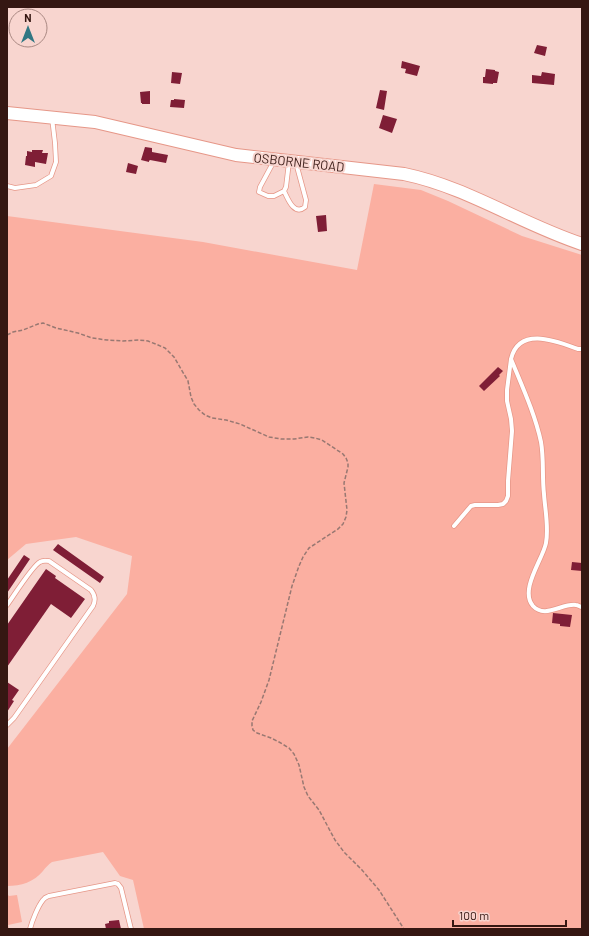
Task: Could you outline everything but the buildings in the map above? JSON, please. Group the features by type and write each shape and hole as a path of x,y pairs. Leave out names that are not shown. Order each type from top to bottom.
{"street":[{"name":"OSBORNE ROAD","path":"7,113 95,122 236,155 404,174 418,177 461,191 560,237 582,244"}],"lane":[{"path":"7,186 15,188 36,185 51,176 56,162 52,118"},
{"path":"275,159 260,187 259,192 268,196 274,196 284,191 293,161"},
{"path":"284,191 292,206 298,209 305,207 306,200 293,161"},
{"path":"454,526 471,506 498,506 506,501 508,496 512,431 507,401 507,390 512,354 518,345 532,339 546,338 582,349"},
{"path":"511,359 534,417 543,456 547,532 544,551 532,577 529,596 530,600 535,608 546,611 576,605 582,607"},
{"path":"7,605 37,564 45,560 49,561 91,590 95,600 93,606 14,718 7,725"},
{"path":"30,929 42,900 45,898 115,883 122,888 130,929"}],"path":[{"path":"7,335 12,332 44,323 92,338 123,341 148,341 165,348 174,357 188,381 194,404 205,415 240,424 269,437 294,440 315,438 322,440 343,454 346,458 348,467 344,483 347,510 346,517 343,524 338,529 309,548 303,557 292,586 269,680 252,721 252,726 256,733 279,742 289,748 294,754 299,765 304,787 308,796 319,810 335,840 379,890 404,929"}],"shaded area":[{"path":"374,184 421,190 522,236 582,255 582,929 144,929 133,880 120,876 103,852 52,862 31,881 7,886 7,749 127,594 132,556 76,537 26,544 7,560 7,216 203,242 357,270"},
{"path":"7,894 9,896 17,895 22,922 8,925 9,929 7,929"}]}
